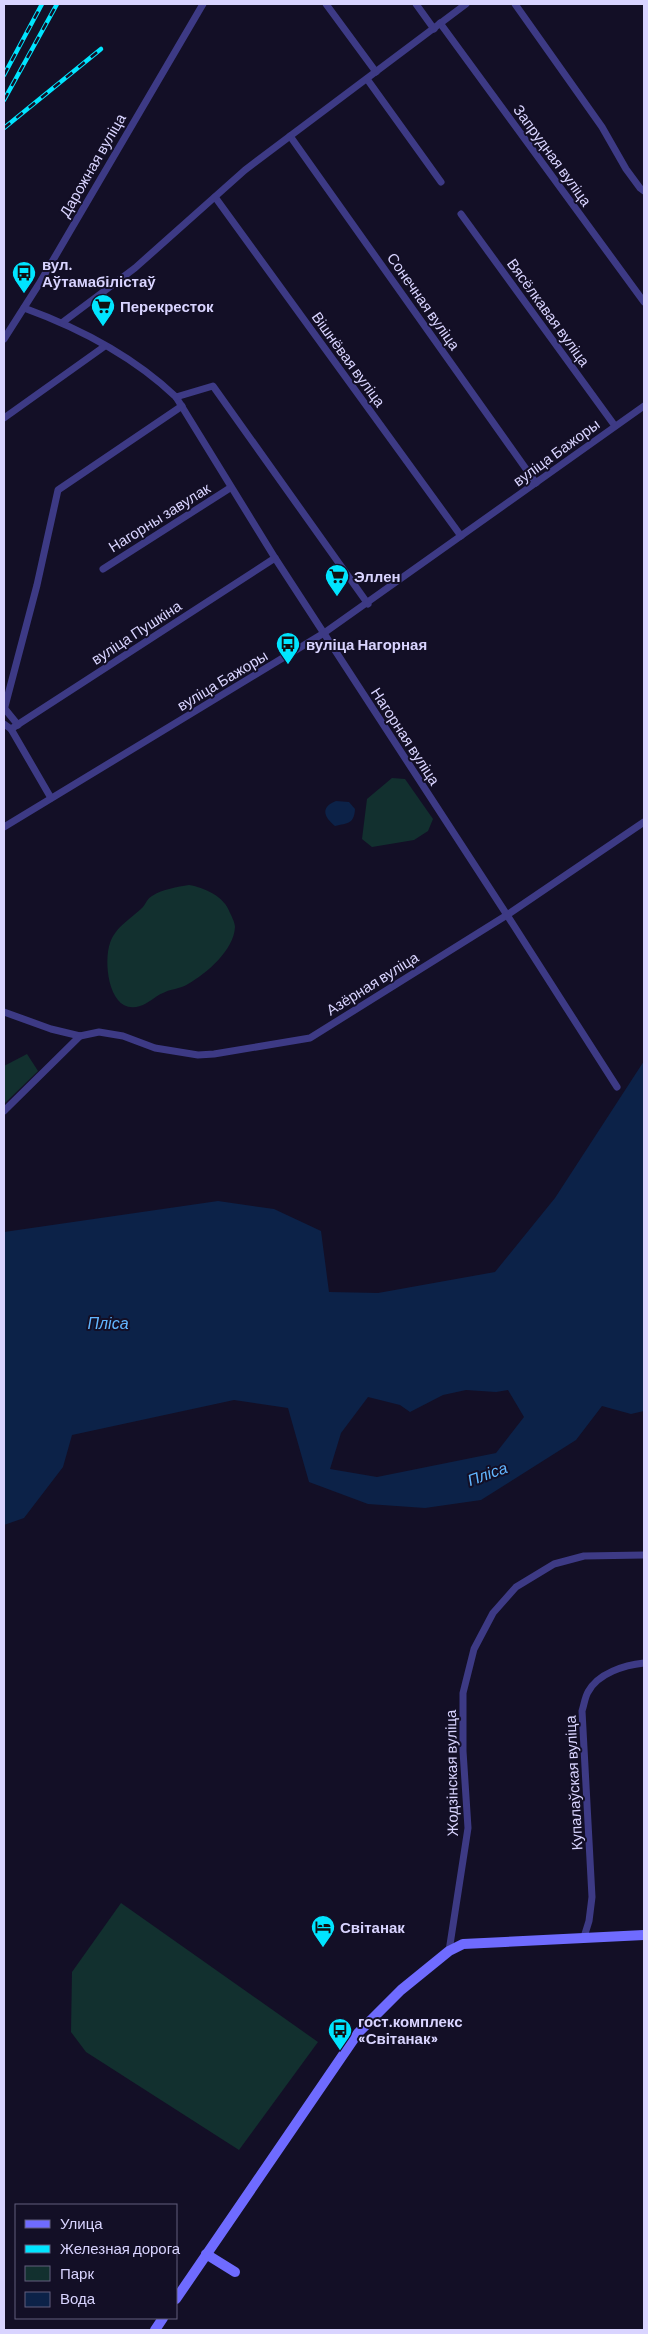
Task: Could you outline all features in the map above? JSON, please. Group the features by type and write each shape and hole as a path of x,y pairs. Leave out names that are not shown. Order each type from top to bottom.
{"street":[{"name":"Дарожная вуліца","path":"4,339 203,4"},
{"path":"326,4 376,72"},
{"path":"416,4 434,29"},
{"path":"63,322 136,268 245,170 466,4"},
{"path":"515,4 602,127 626,169 644,191"},
{"name":"Запрудная вуліца","path":"440,23 644,302"},
{"path":"367,79 441,182"},
{"name":"Сонечная вуліца","path":"290,136 536,482"},
{"name":"Вішнёвая вуліца","path":"215,197 461,536"},
{"name":"Вясёлкавая вуліца","path":"461,214 615,426"},
{"name":"Нагорная вуліца","path":"24,308 63,322 105,346 159,382 176,397 230,488 507,915 616,1087"},
{"path":"4,418 105,346"},
{"path":"176,397 213,386 368,604"},
{"path":"18,724 5,709 58,490 182,406"},
{"name":"вуліца Бажоры","path":"4,827 324,633 368,604 644,406"},
{"name":"Нагорны завулак","path":"103,569 230,488"},
{"name":"вуліца Пушкіна","path":"11,729 275,558"},
{"path":"4,724 11,729 51,798"},
{"name":"Азёрная вуліца","path":"4,1012 51,1029 80,1036 99,1032 123,1036 155,1048 198,1055 310,1038 507,915 644,822"},
{"path":"4,1111 80,1036"},
{"name":"Жодзінская вуліца","path":"449,1951 468,1828 463,1751 464,1693 474,1649 493,1613 516,1587 554,1564 584,1556 644,1556"},
{"name":"Купалаўская вуліца","path":"584,1937 589,1921 592,1897 582,1711 588,1691 606,1675 627,1665 644,1663"},
{"path":"178,2295 358,2033 401,1990 449,1951 463,1944 644,1935"},
{"path":"206,2254 235,2272"},
{"path":"155,2330 162,2319"}],"green space":[{"path":"392,778 405,779 433,819 428,831 414,840 372,847 362,839 367,799"},
{"path":"189,885 201,888 219,897 227,907 235,927 230,944 211,968 188,984 157,996 140,1006 130,1007 121,1003 115,996 108,974 108,952 113,937 120,927 143,907 148,899 165,890"},
{"path":"27,1054 38,1071 4,1104 4,1066"},
{"path":"121,1903 318,2042 239,2150 86,2052 71,2032 72,1972"}],"water":[{"path":"336,801 349,802 355,809 352,820 335,826 328,819 325,812 331,803"},
{"name":"Пліса","path":"644,1061 644,1411 631,1414 602,1406 576,1440 481,1500 425,1508 368,1504 309,1482 288,1408 234,1400 72,1435 63,1467 24,1518 4,1525 4,1232 218,1201 274,1209 321,1231 329,1292 378,1293 495,1272 555,1198","holes":["466,1390 496,1392 508,1390 524,1417 496,1453 377,1477 330,1469 341,1433 368,1397 400,1405 410,1412 443,1395"]}],"railway":[{"path":"4,75 42,4"},
{"path":"4,100 57,4"},
{"path":"4,128 101,49"}],"place":[{"name":"вул. Аўтамабілістаў","path":"24,294"},
{"name":"Перекресток","path":"103,327"},
{"name":"Эллен","path":"337,597"},
{"name":"вуліца Нагорная","path":"288,665"},
{"name":"Світанак","path":"323,1948"},
{"name":"гост.комплекс «Світанак»","path":"340,2051"}]}
